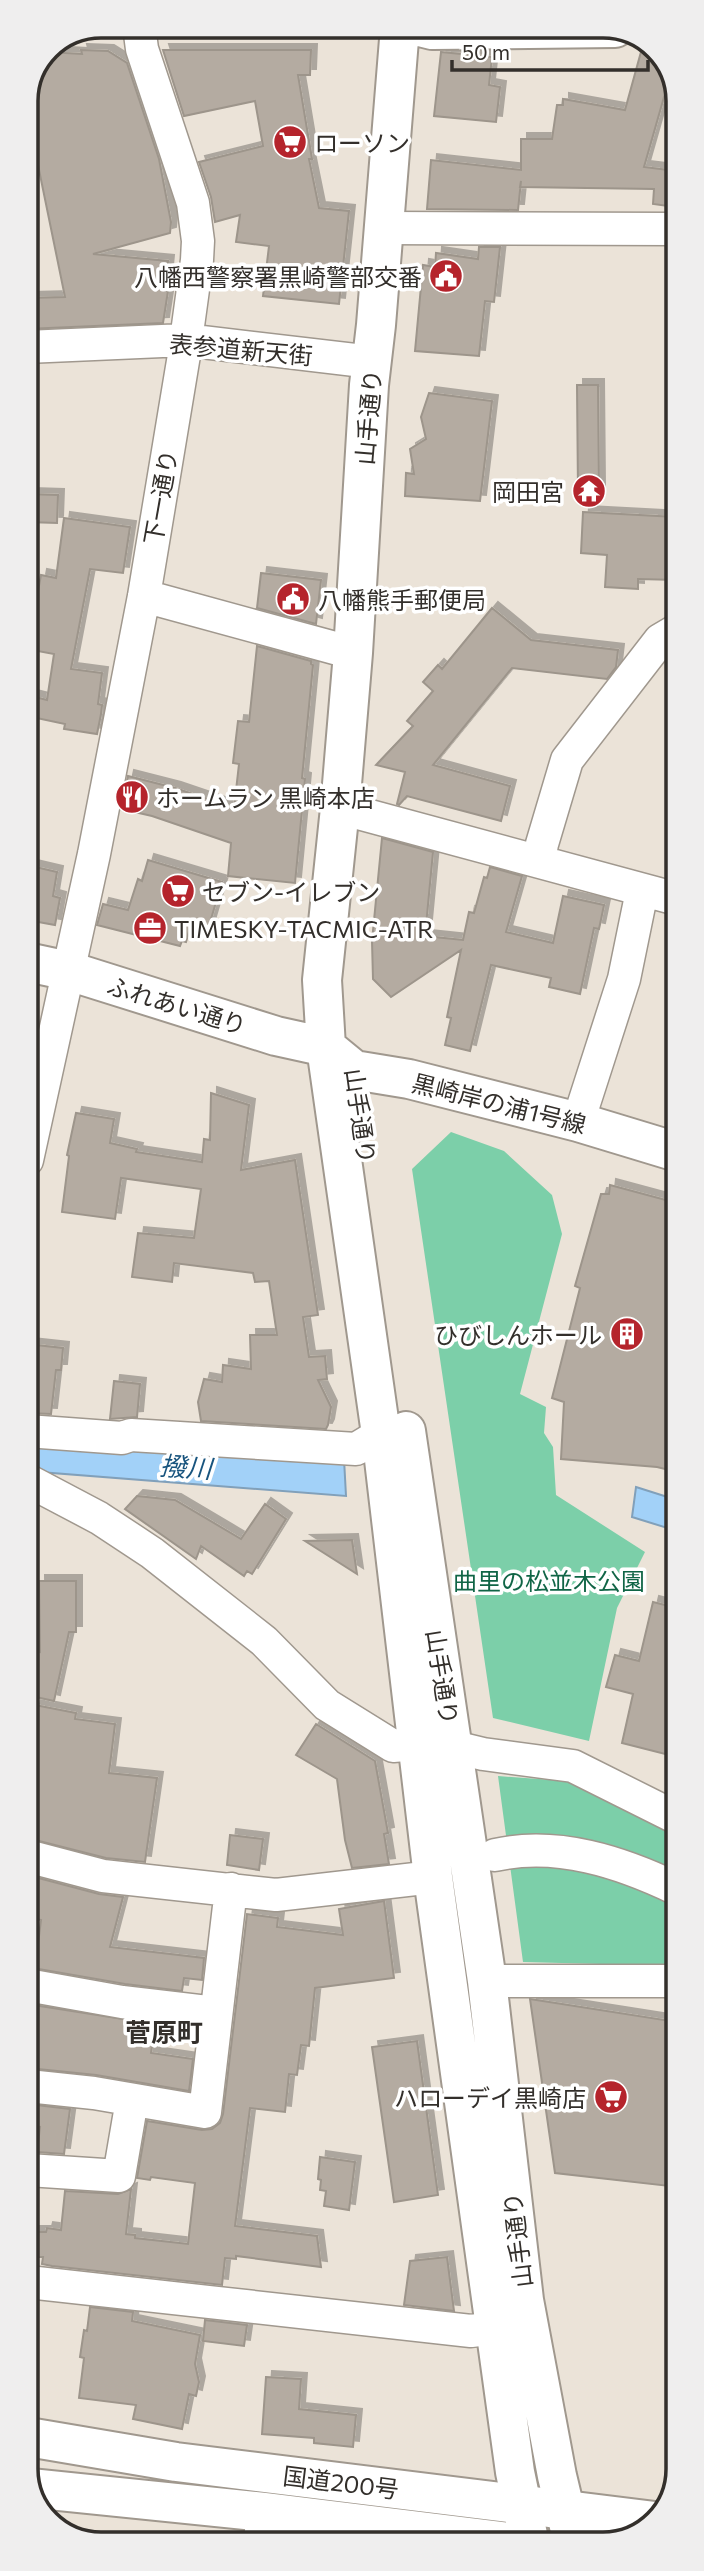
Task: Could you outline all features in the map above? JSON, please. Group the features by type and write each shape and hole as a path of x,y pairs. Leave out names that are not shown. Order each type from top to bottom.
{"main road":[{"name":"山手通り","path":"399,39 369,385 353,653 340,808 345,986 340,1059 416,1744 495,2329 521,2506 527,2532"},
{"name":"ふれあい通り","path":"38,964 69,971 276,1036 340,1059"},
{"name":"山手通り","path":"340,1059 454,1748 487,1981 524,2300 569,2527"},
{"name":"黒崎岸の浦1号線","path":"340,1059 578,1122 666,1149"},
{"name":"国道200号","path":"38,2439 176,2462 521,2506 569,2527 636,2522"},
{"name":"国道200号","path":"42,2490 261,2528 330,2532"}],"street":[{"name":"下一通り","path":"38,1107 69,971 144,596 197,260 193,203 141,38"},
{"path":"383,228 666,229"},
{"name":"表参道新天街","path":"38,346 185,340 372,362"},
{"path":"144,596 353,653"},
{"path":"539,861 567,760 660,640 666,636"},
{"path":"340,808 666,897"},
{"path":"578,1122 624,979 642,891"},
{"path":"38,1432 122,1437 131,1434 356,1449 381,1434"},
{"path":"38,1486 99,1518 152,1553 264,1640 327,1705 393,1746 416,1744 454,1748 573,1766 666,1812"},
{"path":"495,1855 520,1849 563,1850 648,1875 666,1884"},
{"path":"38,1859 103,1876 276,1895 433,1877"},
{"path":"38,2087 205,2112 231,1889"},
{"path":"487,1981 666,1982"},
{"path":"38,1987 122,2002 216,2013"},
{"path":"38,2171 119,2176 132,2100"},
{"path":"38,2283 471,2331 495,2329"}],"green space":[{"name":"曲里の松並木公園","path":"451,1132 504,1151 552,1195 562,1234 520,1394 546,1407 544,1433 553,1447 556,1495 645,1552 617,1608 589,1741 493,1718 412,1169"},
{"path":"498,1776 566,1781 666,1831 666,1966 523,1962"}],"water":[{"name":"撥川","path":"38,1436 344,1459 346,1496 38,1472"},
{"path":"636,1487 666,1497 666,1528 632,1517"}],"building":[{"path":"81,50 108,51 127,63 159,159 171,222 170,233 93,254 168,261 165,291 168,291 163,323 38,328 38,298 65,297 38,165 38,101 43,77 57,57 62,53 82,54"},
{"path":"163,50 311,50 310,75 298,75 312,159 309,159 319,208 349,211 339,304 263,296 269,246 236,242 240,215 215,222 211,197 199,162 263,146 255,101 184,116"},
{"path":"441,52 492,57 489,85 500,87 496,122 434,116"},
{"path":"641,52 657,70 665,94 644,167 666,170 666,206 653,204 654,189 520,187 518,210 427,209 431,160 521,170 521,139 552,139 557,105 563,105 563,99 625,110"},
{"path":"479,247 500,247 494,302 485,301 479,356 415,351 423,265 435,267 436,253 478,259"},
{"path":"577,385 598,385 599,492 578,492"},
{"path":"429,393 492,401 480,501 405,496 406,473 414,474 410,449 426,439 421,417"},
{"path":"38,494 58,495 57,523 38,522"},
{"path":"583,512 666,516 666,580 638,579 638,589 605,587 607,555 581,553"},
{"path":"64,518 130,527 123,573 90,569 71,669 102,673 98,704 102,705 97,734 64,729 65,724 38,718 38,698 47,700 54,654 38,651 38,591 41,575 56,578"},
{"path":"261,573 321,580 316,624 257,608"},
{"path":"492,608 531,640 618,650 616,667 607,679 512,668 433,765 510,786 501,821 407,796 399,805 397,804 405,772 376,765 413,726 407,721 433,691 423,682 438,665 442,669"},
{"path":"257,646 311,661 313,665 295,883 228,876 231,843 152,816 121,809 128,776 234,808 239,764 233,763 238,721 249,722"},
{"path":"382,838 433,852 425,936 463,940 469,912 474,913 484,877 487,878 490,867 522,876 506,932 553,943 563,896 604,905 599,929 594,928 580,994 549,987 551,978 491,965 470,1051 445,1045 451,1018 447,1017 461,950 391,997 373,979 372,941"},
{"path":"148,860 222,882 208,929 191,924 186,942 182,941 180,946 97,925 103,904 128,910 138,879 142,881"},
{"path":"38,868 57,872 53,896 60,898 55,925 38,922"},
{"path":"211,1093 249,1105 241,1170 295,1160 318,1315 303,1317 309,1357 325,1356 327,1379 318,1380 331,1407 326,1429 201,1421 198,1402 204,1379 222,1382 223,1365 251,1369 250,1335 277,1335 269,1281 255,1282 253,1273 174,1263 172,1282 132,1277 138,1233 194,1238 201,1189 121,1178 115,1219 62,1212 67,1155 76,1113 114,1119 110,1143 137,1149 136,1152 202,1162 204,1139 210,1140"},
{"name":"ひびしんホール","path":"610,1185 666,1200 666,1469 561,1459 564,1402 552,1398 580,1288 575,1286 601,1194 609,1194"},
{"path":"38,1345 63,1348 61,1370 56,1370 51,1414 38,1413"},
{"path":"114,1381 140,1384 137,1417 110,1419"},
{"path":"137,1496 175,1500 241,1539 265,1504 286,1519 252,1574 247,1571 244,1576 201,1546 196,1559 125,1509"},
{"path":"352,1540 357,1574 305,1541"},
{"path":"39,1581 76,1581 76,1632 69,1632 54,1701 38,1697"},
{"path":"653,1602 666,1605 666,1754 622,1743 633,1694 606,1687 615,1655 639,1661"},
{"path":"38,1706 76,1713 75,1719 115,1724 109,1773 157,1778 145,1862 106,1858 38,1841"},
{"path":"316,1724 375,1761 388,1833 384,1834 389,1864 352,1868 345,1840 337,1779 296,1755"},
{"path":"230,1835 263,1839 259,1870 227,1865"},
{"path":"38,1878 99,1894 123,1897 110,1947 204,1958 202,1980 184,1978 182,1991 38,1969 41,1920 38,1919"},
{"path":"384,1901 394,1978 315,1988 309,2046 301,2045 297,2075 289,2074 285,2112 250,2108 235,2226 317,2236 321,2267 236,2256 236,2259 225,2258 222,2285 42,2264 43,2257 38,2257 38,2232 46,2232 47,2228 61,2230 65,2191 118,2194 131,2189 126,2234 135,2235 135,2238 188,2244 195,2183 151,2177 150,2180 137,2178 147,2121 202,2130 212,2129 220,2123 247,1914 278,1918 277,1927 343,1935 339,1909"},
{"name":"ハローデイ黒崎店","path":"530,1999 666,2020 666,2186 555,2173"},
{"path":"38,2006 155,2024 151,2053 193,2059 189,2091 96,2075 38,2069"},
{"path":"417,2041 438,2195 394,2202 372,2047"},
{"path":"38,2105 70,2109 64,2154 38,2152"},
{"path":"320,2157 355,2162 349,2210 324,2206 326,2191 320,2190 321,2180 318,2179"},
{"path":"447,2257 454,2311 404,2305 410,2261"},
{"path":"90,2307 133,2312 132,2321 200,2335 195,2364 199,2382 196,2396 189,2394 182,2429 133,2419 136,2405 79,2398 84,2358 80,2357"},
{"path":"205,2320 247,2325 244,2346 203,2341"},
{"path":"266,2377 301,2379 299,2409 356,2415 353,2447 314,2443 314,2438 262,2434"}],"place":[{"name":"ローソン","path":"290,142"},
{"name":"八幡西警察署黒崎警部交番","path":"446,276"},
{"name":"岡田宮","path":"589,491"},
{"name":"八幡熊手郵便局","path":"293,599"},
{"name":"ホームラン 黒崎本店","path":"132,797"},
{"name":"セブン-イレブン","path":"178,891"},
{"name":"TIMESKY-TACMIC-ATR","path":"150,928"},
{"name":"ひびしんホール","path":"627,1334"},
{"name":"ハローデイ黒崎店","path":"611,2097"}],"district":[{"name":"菅原町","path":"164,2031"}]}
